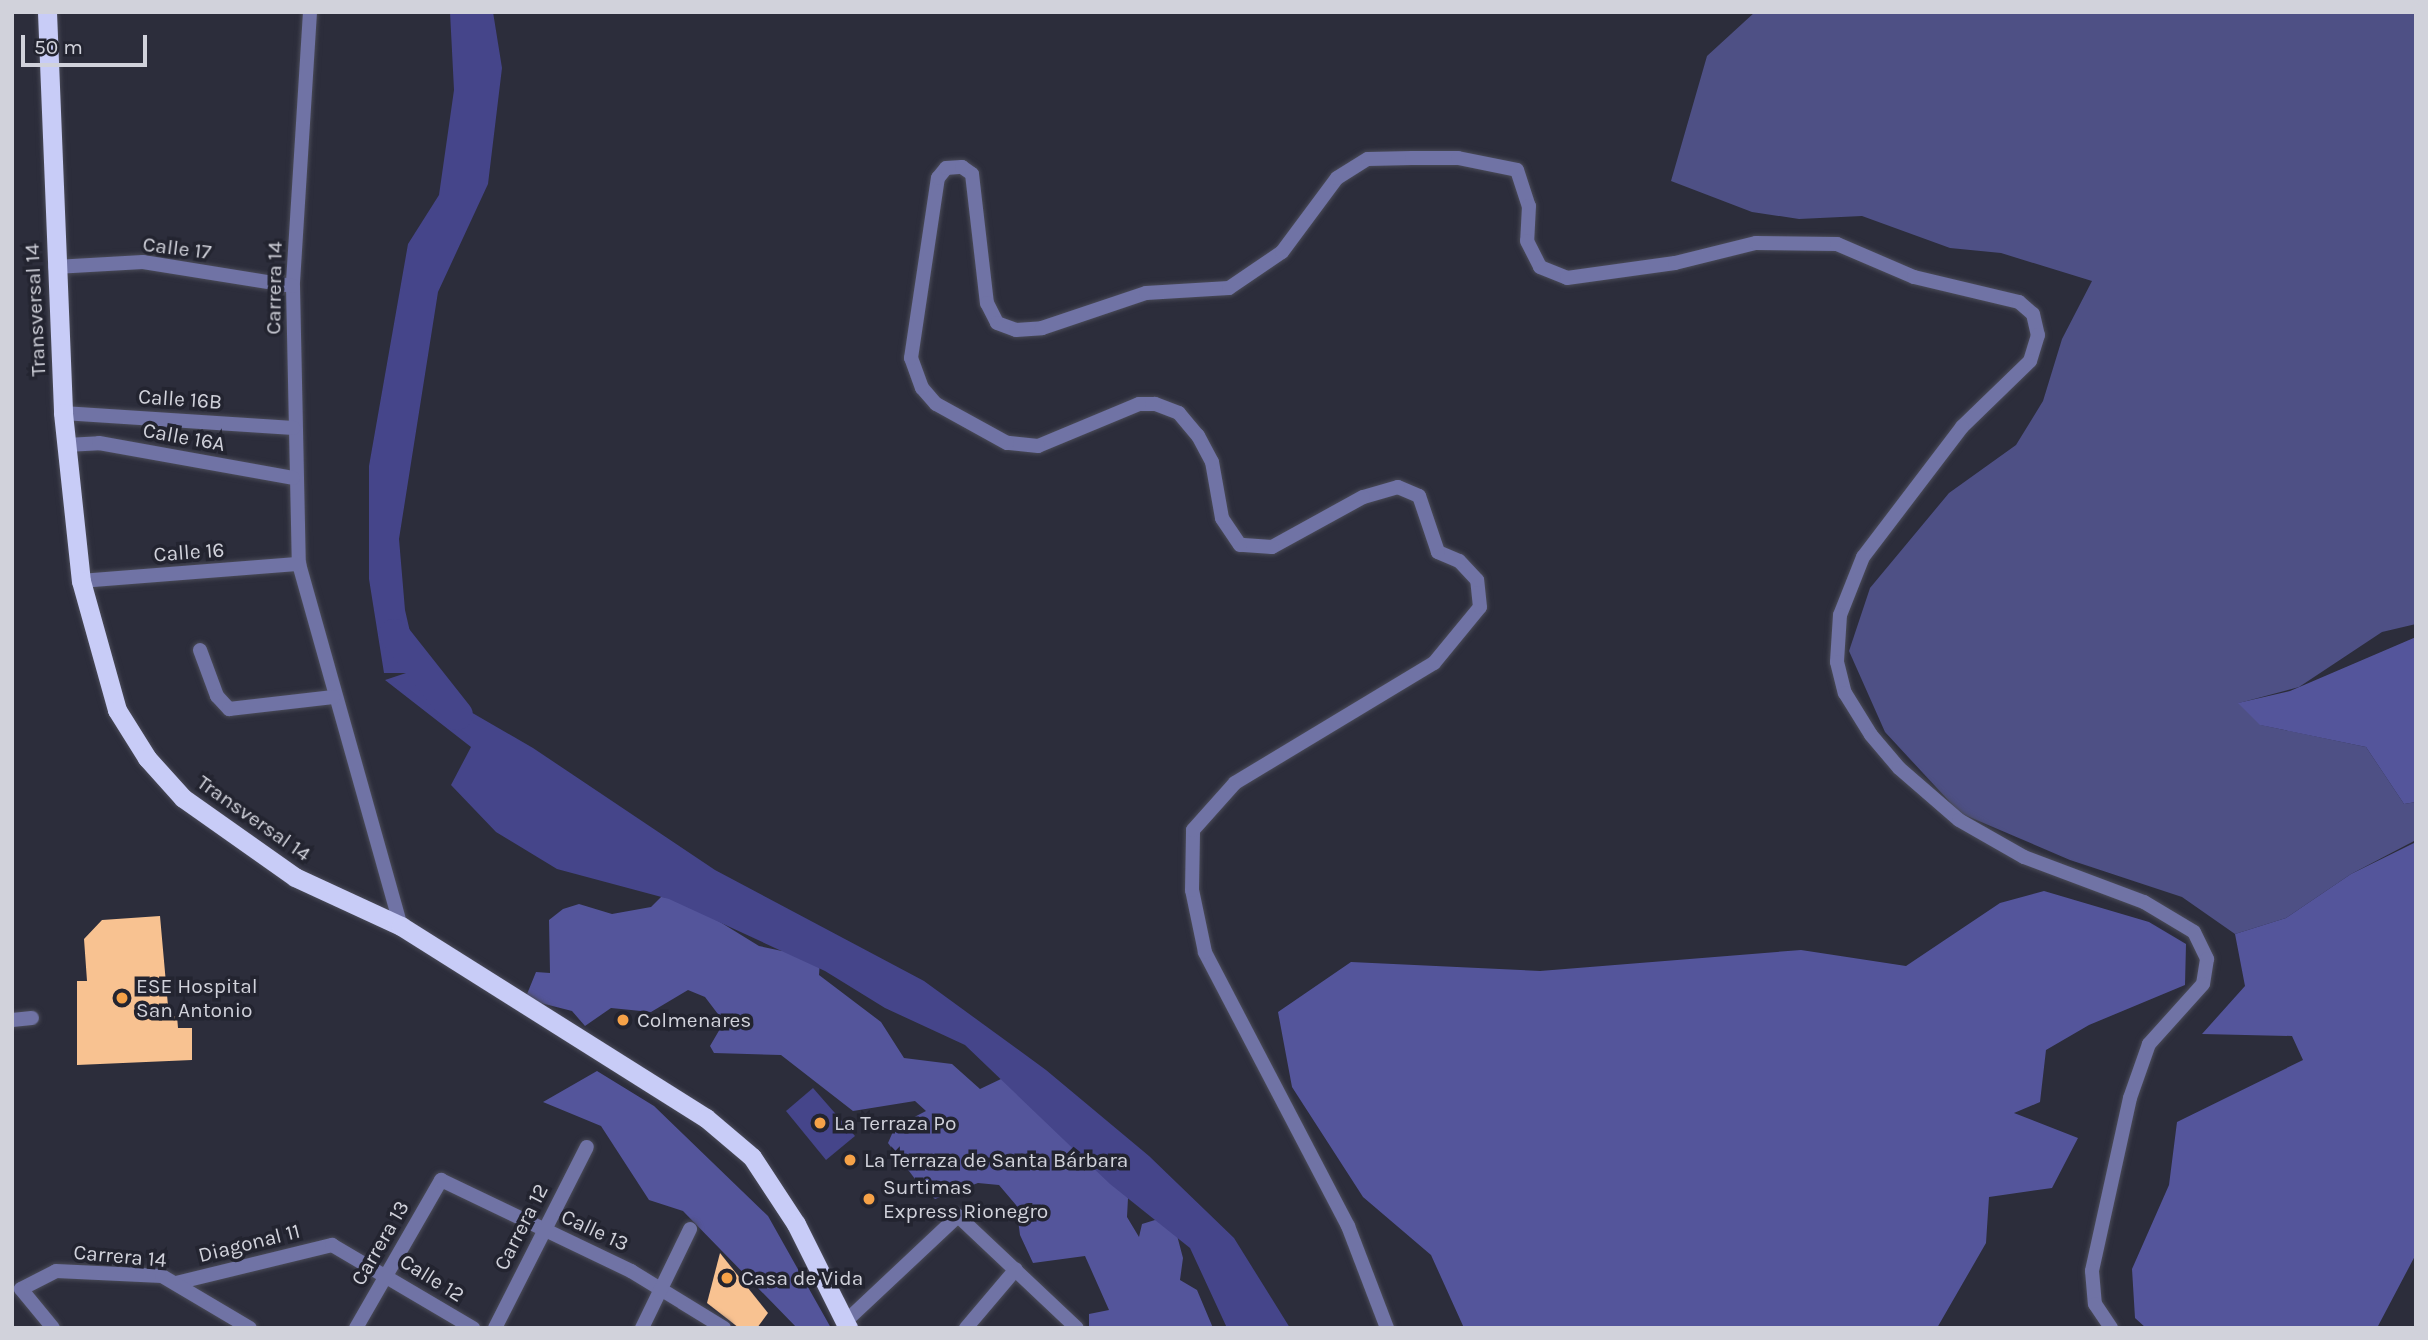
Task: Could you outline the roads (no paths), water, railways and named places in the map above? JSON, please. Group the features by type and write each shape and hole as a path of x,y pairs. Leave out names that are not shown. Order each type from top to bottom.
{"highway":[{"name":"Transversal 14","path":"47,12 55,267 66,445 81,581 117,710 147,758 183,798 295,877 401,926 684,1100 752,1157 796,1223 848,1326"}],"street":[{"name":"Carrera 14","path":"310,12 293,286 293,478 299,564 333,697 401,926"},
{"path":"1387,1328 1349,1226 1205,952 1192,890 1194,830 1235,783 1434,663 1480,607 1477,580 1459,561 1438,552 1419,496 1398,487 1363,497 1272,547 1240,545 1222,518 1212,461 1198,436 1179,413 1155,404 1139,404 1038,446 1007,443 936,404 922,388 911,358 938,178 946,168 962,167 972,174 987,303 997,323 1016,330 1042,328 1146,293 1229,288 1282,252 1336,178 1368,159 1412,158 1458,158 1517,170 1529,206 1527,241 1540,267 1567,278 1662,266 1756,243 1825,243 1914,277 2019,302 2033,313 2038,335 2030,361 1962,427 1863,558 1840,615 1837,662 1845,693 1871,735 1899,768 1959,820 2024,857 2144,902 2194,932 2207,959 2203,984 2149,1044 2130,1098 2092,1271 2095,1304 2111,1328"},
{"name":"Calle 17","path":"55,267 143,262 293,286"},
{"name":"Calle 16B","path":"63,412 294,428"},
{"name":"Calle 16A","path":"66,445 99,443 293,478"},
{"name":"Calle 16","path":"81,581 299,564"},
{"path":"200,650 217,696 229,709 333,697"},
{"path":"12,1020 32,1018"},
{"name":"Carrera 12","path":"495,1328 587,1147"},
{"name":"Calle 13","path":"441,1180 661,1288 724,1328"},
{"name":"Carrera 13","path":"356,1328 441,1180"},
{"path":"848,1326 958,1216 1016,1269 1068,1324"},
{"path":"642,1328 690,1229"},
{"name":"Calle 12","path":"332,1245 386,1273 473,1328"},
{"name":"Diagonal 11","path":"176,1283 332,1245"},
{"path":"966,1328 1016,1269"},
{"name":"Carrera 14","path":"17,1288 57,1271 162,1276 176,1283"},
{"path":"176,1283 250,1328"},
{"path":"17,1288 53,1328"}],"waterway":[{"path":"394,634 458,715"}],"place":[{"name":"ESE Hospital San Antonio","path":"122,998"},
{"name":"Colmenares","path":"623,1020"},
{"name":"La Terraza Po","path":"820,1123"},
{"name":"La Terraza de Santa Bárbara","path":"850,1160"},
{"name":"Surtimas Express Rionegro","path":"869,1199"},
{"name":"Casa de Vida","path":"727,1278"}]}
